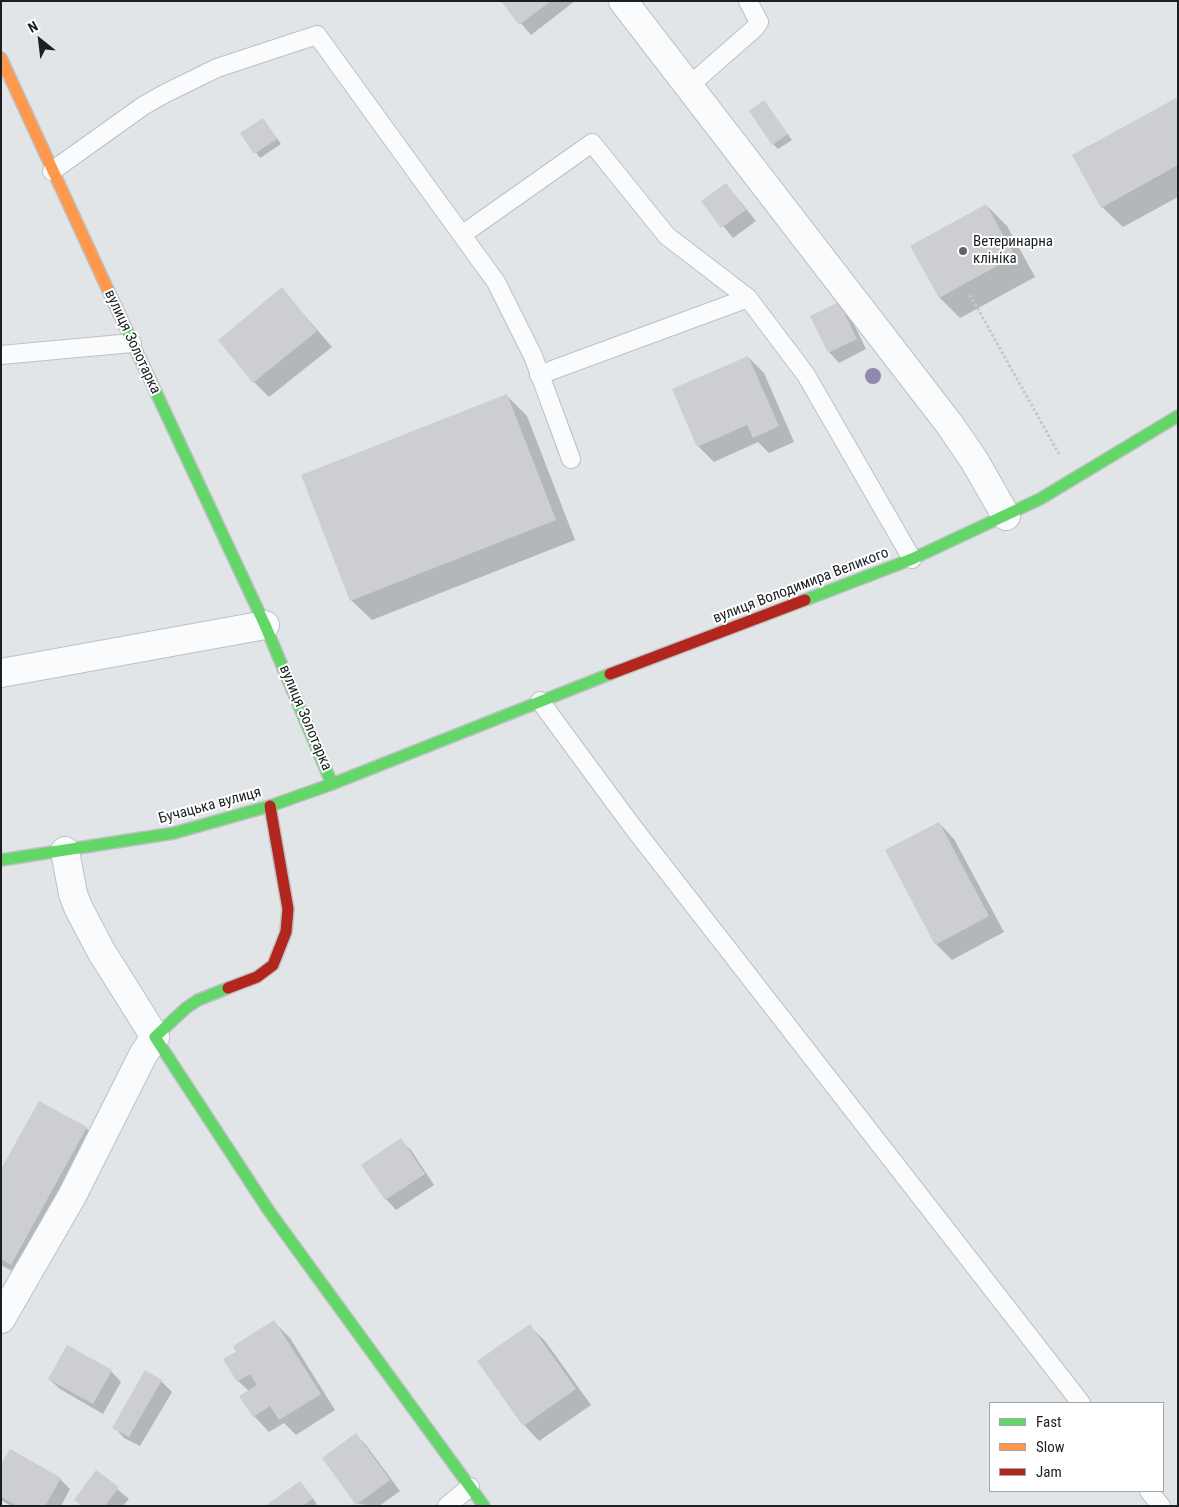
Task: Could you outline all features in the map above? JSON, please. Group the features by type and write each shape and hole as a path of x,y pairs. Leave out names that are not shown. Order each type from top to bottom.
{"street":[{"path":"623,1 690,85 950,425 974,460 1006,516"},
{"name":"вулиця Золотарка","path":"1,58 132,343 265,625 332,784"},
{"name":"вулиця Володимира Великого","path":"419,750 540,701 912,559 1006,516 1074,479 1178,416"},
{"path":"1,673 265,625"},
{"name":"Бучацька вулиця","path":"1,860 174,833 270,806 419,750"},
{"path":"1,1319 72,1196 143,1055 155,1036 186,1008 198,1000 257,977 273,965 277,958 286,932 288,909 270,806"},
{"path":"65,851 72,894 81,914 155,1036 274,1218 484,1506"}],"lane":[{"path":"690,85 755,28 759,22 748,1"},
{"path":"52,171 143,106 166,93 217,68 317,35 491,274 513,312 571,459"},
{"path":"463,234 592,143 667,236 748,298 806,375 912,559"},
{"path":"539,375 748,298"},
{"path":"1,355 132,343"},
{"path":"540,701 1080,1402"},
{"path":"447,1506 470,1487"},
{"path":"1150,1492 1161,1506"}],"path":[{"path":"970,295 1074,479"}],"building":[{"path":"501,1 551,1 519,25"},
{"path":"1178,97 1178,165 1101,208 1072,155"},
{"path":"764,100 788,134 772,145 749,111"},
{"path":"263,118 277,139 254,154 240,133"},
{"path":"726,183 746,210 721,228 701,201"},
{"name":"Ветеринарна клініка","path":"986,204 1015,256 939,298 910,246"},
{"path":"282,287 317,331 253,383 218,340"},
{"path":"839,302 857,339 828,353 810,316"},
{"path":"748,356 779,426 753,438 747,425 697,447 672,389"},
{"path":"507,394 556,520 350,601 301,475"},
{"path":"939,822 989,916 935,945 885,850"},
{"path":"39,1101 87,1127 11,1265 1,1259 1,1169"},
{"path":"401,1138 425,1174 385,1200 361,1165"},
{"path":"274,1320 321,1394 279,1420 270,1406 253,1417 239,1396 257,1385 250,1374 237,1382 223,1359 236,1352 233,1346"},
{"path":"530,1324 576,1389 523,1426 477,1361"},
{"path":"67,1345 112,1370 93,1404 48,1379"},
{"path":"145,1370 162,1380 129,1437 112,1428"},
{"path":"356,1433 390,1480 356,1505 322,1458"},
{"path":"10,1449 61,1478 45,1506 17,1506 1,1497 1,1464"},
{"path":"96,1470 119,1487 105,1506 82,1506 74,1500"},
{"path":"300,1481 313,1498 303,1506 265,1506"}],"traffic: fast":[{"path":"108,290 265,625 332,784"},
{"path":"805,600 912,559 1040,499 1178,416"},
{"path":"1,860 174,833 270,806 332,784 610,674"},
{"path":"228,988 198,1000 186,1008 155,1037 269,1211 484,1506"}],"traffic: slow":[{"path":"1,58 108,290"}],"traffic: jam":[{"path":"610,674 805,600"},
{"path":"228,988 257,977 273,965 286,932 288,909 270,806"}],"place":[{"name":"Ветеринарна клініка","path":"963,251"}]}
